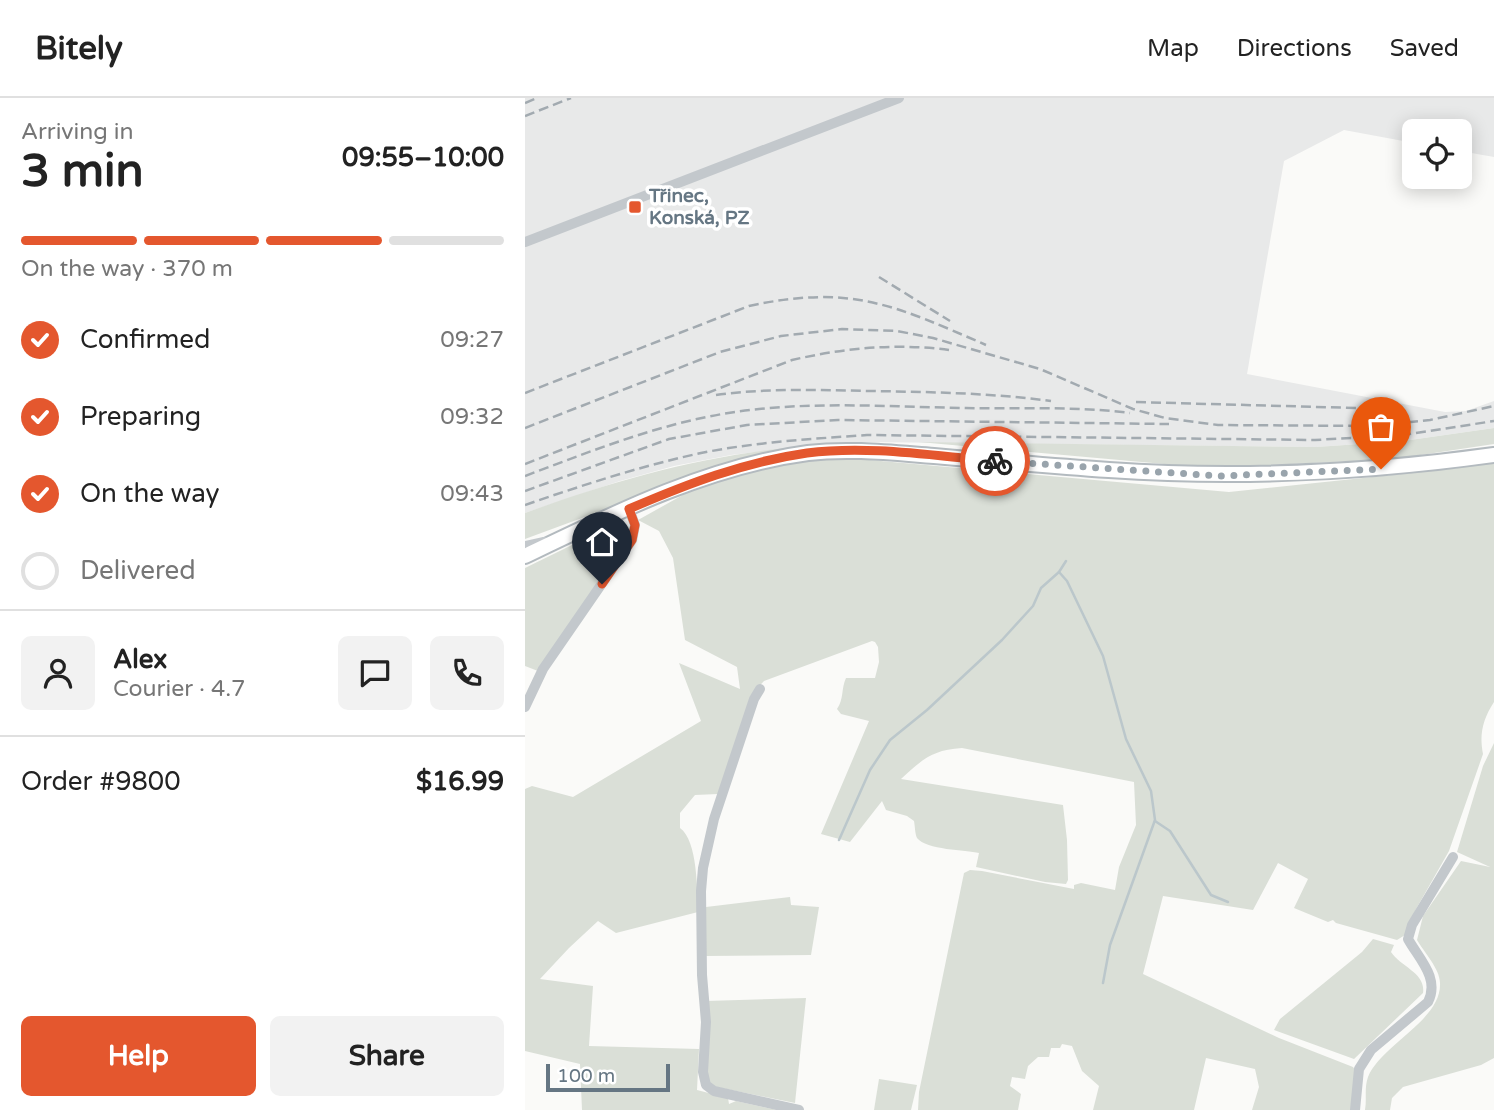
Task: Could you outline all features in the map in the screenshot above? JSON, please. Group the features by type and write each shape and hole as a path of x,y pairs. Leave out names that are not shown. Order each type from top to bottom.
{"main road":[{"path":"525,555 721,472 761,461 810,453 867,451 1119,471 1220,476 1392,468 1494,455"}],"street":[{"path":"525,242 899,98"},
{"path":"525,707 543,669 632,540 635,525 629,509"},
{"path":"525,546 565,537"},
{"path":"760,689 754,699 714,819 703,867 702,975 706,1022 703,1072 706,1085 714,1091 799,1110"},
{"path":"1355,1110 1359,1069 1366,1057 1428,1002 1431,996 1432,983 1429,974 1408,939 1412,925 1453,858"}],"shaded area":[{"path":"525,98 1494,98 1494,157 1472,153 1472,119 1402,119 1402,141 1344,130 1284,161 1247,374 1445,412 1466,411 1494,401 1494,428 1403,441 1316,447 867,442 795,447 674,466 525,513"},
{"path":"1494,428 1494,444 1394,459 1209,468 919,442 1316,447 1403,441"},
{"path":"795,447 739,460 525,539 525,513 558,501 691,463"},
{"path":"836,457 1229,492 1458,468 1494,461 1494,702 1483,727 1483,754 1449,851 1416,909 1405,935 1397,940 1333,920 1328,922 1294,908 1308,879 1278,863 1253,910 1163,896 1143,974 1279,1038 1353,1067 1353,1110 1252,1110 1259,1087 1255,1069 1206,1058 1194,1110 1093,1110 1099,1086 1082,1071 1072,1046 1062,1044 1060,1048 1051,1048 1049,1057 1038,1057 1028,1066 1025,1079 1012,1077 1010,1086 1021,1094 1018,1110 918,1110 919,1092 964,873 970,870 982,871 1074,889 1074,885 1081,883 1115,890 1119,867 1136,825 1134,782 962,748 943,751 929,757 901,779 1063,805 1067,840 1066,884 976,867 979,853 922,842 916,836 914,821 886,810 882,801 850,842 821,834 869,721 841,714 837,709 846,678 875,678 879,662 878,647 872,641 764,681 751,695 718,794 695,795 680,813 680,828 686,834 693,855 698,912 616,933 598,921 540,979 593,986 589,1046 699,1049 697,1090 728,1098 729,1104 736,1101 777,1110 582,1110 580,1064 525,1051 525,789 532,786 573,797 701,721 679,663 740,689 737,667 685,640 673,558 659,531 638,520 690,491 760,466"},
{"path":"617,523 629,527 630,539 538,671 525,666 525,568"},
{"path":"1494,743 1494,1058 1481,1065 1403,1087 1392,1098 1390,1110 1365,1110 1367,1081 1375,1065 1422,1021 1438,996 1440,983 1437,972 1417,940 1423,916 1461,861 1490,867 1457,852 1483,766"},
{"path":"790,897 791,905 819,907 811,955 705,956 706,907"},
{"path":"1373,939 1394,945 1391,952 1421,980 1423,993 1354,1059 1274,1030 1280,1019 1362,952"},
{"path":"806,998 795,1103 712,1086 707,1079 706,1001"},
{"path":"879,1079 917,1085 911,1110 874,1110"}],"waterway":[{"path":"1066,561 1059,572 1067,581 1103,656 1126,739 1151,791 1155,820 1110,945 1103,983"},
{"path":"839,840 870,770 890,740 927,710 1002,640 1033,606 1041,588 1059,572"},
{"path":"1155,821 1170,831 1211,895 1228,902"}],"railway":[{"path":"525,103 537,98"},
{"path":"525,116 571,98"},
{"path":"879,277 950,321"},
{"path":"525,393 749,306 785,300 816,297 871,302 925,319 986,345"},
{"path":"525,428 720,352 781,336 842,329 897,331 933,338 1040,369 1133,409 1165,418 1218,425 1372,426 1430,420 1494,406"},
{"path":"525,464 792,360 870,348 949,350"},
{"path":"716,395 774,390 832,390 961,393 1051,401"},
{"path":"1136,402 1356,408"},
{"path":"525,476 669,426 759,409 862,406 1069,409 1130,413"},
{"path":"525,491 669,439 747,425 838,420 1169,424"},
{"path":"525,505 612,476 679,458 742,446 804,440 867,435 1315,440 1403,435 1494,421"}],"way so far":[{"path":"995,461 1220,476 1381,469"}],"place":[{"name":"Třinec, Konská, PZ","path":"635,207"}],"route":[{"path":"602,584 632,540 635,525 629,509 721,472 761,461 810,453 867,451 995,461"}]}
